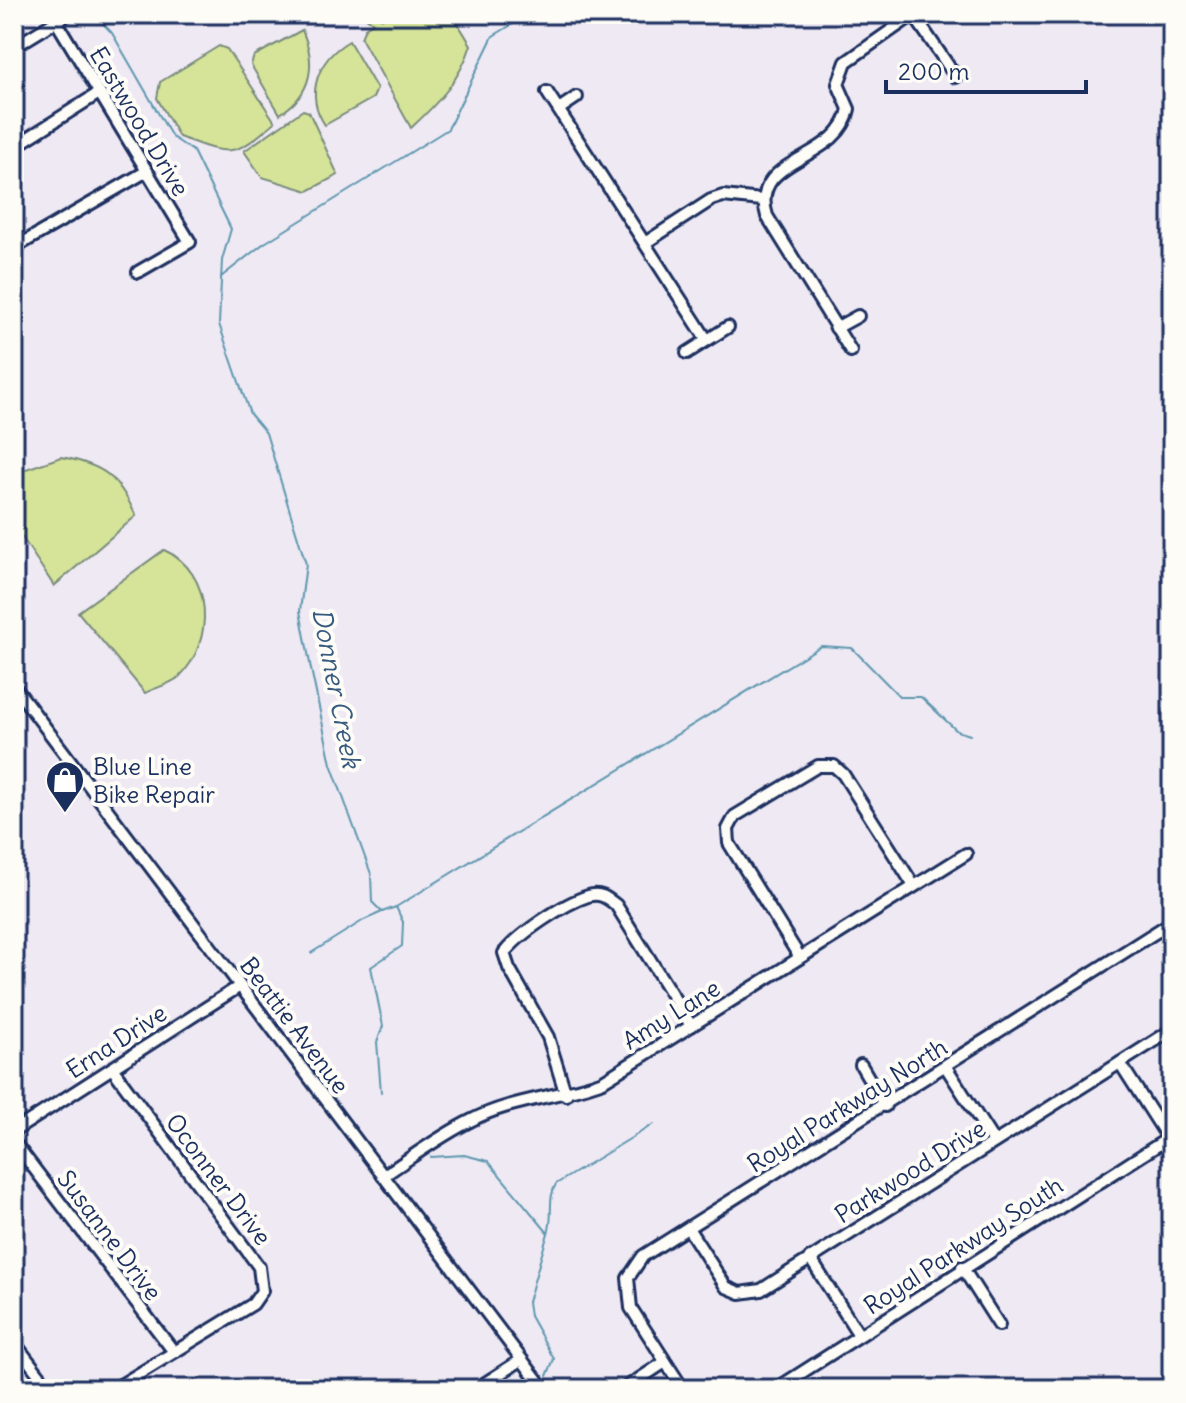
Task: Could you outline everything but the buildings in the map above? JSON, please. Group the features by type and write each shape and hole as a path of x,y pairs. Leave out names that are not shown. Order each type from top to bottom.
{"street":[{"path":"14,47 68,14"},
{"path":"851,351 767,216 762,200 766,187 774,176 840,133 849,109 838,84 846,62 913,14 956,77"},
{"name":"Eastwood Drive","path":"56,21 190,242 138,272"},
{"path":"547,92 707,340"},
{"path":"14,147 99,93"},
{"path":"559,109 577,97"},
{"path":"14,248 147,171"},
{"path":"645,243 711,200 723,196 762,200"},
{"path":"836,328 858,316"},
{"path":"687,353 728,327"},
{"name":"Beattie Avenue","path":"14,686 544,1389"},
{"path":"799,956 729,843 728,829 735,816 818,766 834,766 843,774 914,886"},
{"name":"Amy Lane","path":"383,1176 474,1119 517,1104 566,1095 603,1081 966,854"},
{"path":"566,1095 548,1037 509,968 504,953 517,937 589,896 604,895 616,905 690,1024"},
{"name":"Royal Parkway North","path":"665,1362 631,1308 628,1278 643,1256 1172,922"},
{"name":"Erna Drive","path":"14,1131 240,986"},
{"name":"Parkwood Drive","path":"688,1228 726,1287 740,1293 761,1290 1172,1030"},
{"path":"1120,1063 1170,1137"},
{"path":"861,1065 885,1106"},
{"path":"946,1067 994,1142"},
{"name":"Oconner Drive","path":"112,1068 259,1267 262,1291 253,1304 114,1389"},
{"name":"Royal Parkway South","path":"776,1389 962,1267 1170,1137"},
{"name":"Susanne Drive","path":"14,1142 174,1352"},
{"path":"810,1258 859,1335"},
{"path":"962,1267 999,1325"},
{"path":"14,1342 50,1389"},
{"path":"476,1389 521,1360"},
{"path":"624,1389 665,1362 683,1389"}],"green space":[{"path":"361,14 385,14 381,19 390,14 452,14 471,45 461,69 447,90 411,128 361,38 365,28 373,23"},
{"path":"302,30 309,55 309,77 299,97 280,114 251,65 254,56"},
{"path":"349,41 377,89 373,98 325,125 316,101 318,78 329,57"},
{"path":"219,46 227,49 275,122 250,142 231,150 210,148 179,137 157,98 160,82"},
{"path":"303,110 309,112 338,175 308,191 262,177 244,151"},
{"path":"61,457 88,464 108,474 123,491 136,516 54,586 14,525 14,478 20,471"},
{"path":"164,550 180,560 192,574 204,609 203,627 191,662 179,677 145,693 78,612"}],"waterway":[{"name":"Donner Creek","path":"94,14 112,33 172,137 193,151 231,229 222,260 219,324 250,414 266,433 306,564 300,611 311,669 331,764 371,874 372,902 382,912 396,907 403,922 402,946 371,967 383,1026 377,1042 381,1092"},
{"path":"221,277 263,244 448,129 493,36 523,18"},
{"path":"396,907 821,646 852,648 900,697 921,697 957,731 970,735"},
{"path":"311,953 382,912"},
{"path":"548,1233 556,1184 654,1124"},
{"name":"Donner Creek","path":"431,1157 464,1155 488,1161 548,1233 528,1302 530,1316 554,1359 547,1376"}],"place":[{"name":"Blue Line Bike Repair","path":"65,814"}]}
